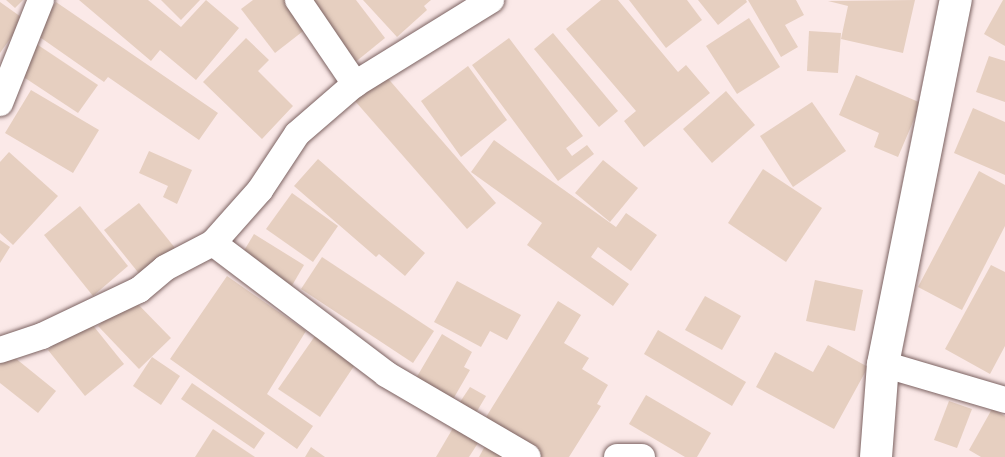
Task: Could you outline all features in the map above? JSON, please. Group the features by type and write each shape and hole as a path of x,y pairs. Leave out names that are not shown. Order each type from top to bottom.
{"street":[{"path":"0,103 41,0"},
{"path":"298,0 355,84"},
{"path":"0,350 42,336 139,290 165,268 213,243 260,190 297,134 355,84 491,0"},
{"path":"876,457 883,364 956,0"},
{"path":"213,243 386,374 528,457"},
{"path":"883,364 1005,400"},
{"path":"617,457 642,457"}],"building":[{"path":"6,0 23,0 15,8"},
{"path":"79,0 148,0 181,27 206,0 239,28 196,80 160,50 151,61"},
{"path":"161,0 200,0 181,20"},
{"path":"253,0 291,0 311,25 275,53 241,9"},
{"path":"305,0 356,0 385,38 353,64"},
{"path":"363,0 431,0 424,6 427,10 397,37"},
{"path":"601,0 618,0 678,72 686,65 710,93 644,147 624,121 636,111 566,29"},
{"path":"629,0 687,0 702,20 666,48"},
{"path":"698,0 746,0 747,2 718,25"},
{"path":"748,0 796,0 804,15 785,25 798,47 781,57"},
{"path":"915,0 903,53 841,39 848,6 828,1"},
{"path":"1005,0 1005,46 984,34"},
{"path":"0,2 24,19 0,53"},
{"path":"56,2 218,113 199,140 108,77 104,82 34,33"},
{"path":"749,18 780,67 737,94 706,46"},
{"path":"809,31 841,33 838,73 807,71"},
{"path":"553,33 618,111 599,127 534,49"},
{"path":"246,38 269,60 258,71 293,106 262,139 203,82"},
{"path":"509,38 583,136 566,148 572,156 587,145 594,154 558,181 472,65"},
{"path":"35,43 98,85 78,113 16,72"},
{"path":"989,56 1005,61 1005,102 976,92"},
{"path":"468,66 507,120 461,157 421,101"},
{"path":"385,75 496,203 467,229 355,101"},
{"path":"856,75 921,103 898,157 874,147 879,133 839,115"},
{"path":"31,90 99,130 73,173 5,133"},
{"path":"726,91 755,125 712,163 683,129"},
{"path":"812,102 846,151 793,187 760,136"},
{"path":"973,108 1005,122 1005,175 954,153"},
{"path":"494,140 616,227 626,213 657,235 631,271 598,247 591,257 629,284 613,306 527,245 542,223 471,172"},
{"path":"149,151 192,170 177,204 163,197 168,186 139,173"},
{"path":"9,152 58,196 13,245 0,233 0,162"},
{"path":"318,159 425,253 405,276 379,254 376,257 294,186"},
{"path":"603,160 638,188 610,222 575,193"},
{"path":"763,169 822,208 786,262 728,223"},
{"path":"979,171 1005,185 1005,226 962,310 918,287"},
{"path":"292,193 338,226 313,262 266,229"},
{"path":"139,203 175,248 141,276 104,230"},
{"path":"80,206 128,266 93,296 44,235"},
{"path":"254,234 304,265 290,289 239,259"},
{"path":"0,240 10,247 0,263"},
{"path":"322,257 434,331 413,363 301,289"},
{"path":"991,265 1005,272 1005,346 990,374 945,349"},
{"path":"227,276 306,331 267,394 313,426 297,449 170,359"},
{"path":"815,280 863,290 855,331 806,321"},
{"path":"457,281 521,315 507,340 490,331 481,347 434,322"},
{"path":"130,296 171,338 139,369 98,326"},
{"path":"705,296 741,316 722,350 685,330"},
{"path":"558,301 581,315 564,343 589,358 582,369 608,385 597,404 601,406 569,457 539,457 483,422"},
{"path":"87,318 124,364 85,396 48,350"},
{"path":"658,330 746,382 732,406 644,354"},
{"path":"442,334 472,352 464,367 470,370 452,401 415,380"},
{"path":"315,336 356,363 320,417 278,389"},
{"path":"828,345 868,367 834,429 756,387 775,352 813,372"},
{"path":"9,353 56,391 38,413 0,383 0,364"},
{"path":"152,357 180,376 161,405 133,386"},
{"path":"192,383 265,433 254,449 181,399"},
{"path":"470,387 486,396 473,418 456,408"},
{"path":"646,395 711,433 697,457 685,457 629,424"},
{"path":"949,401 972,409 957,448 934,440"},
{"path":"992,409 1005,416 1005,457 981,457 969,450"},
{"path":"453,428 478,443 469,457 436,457"},
{"path":"213,429 255,457 195,457"},
{"path":"485,446 505,457 479,457"},
{"path":"311,447 325,457 305,457"}]}
